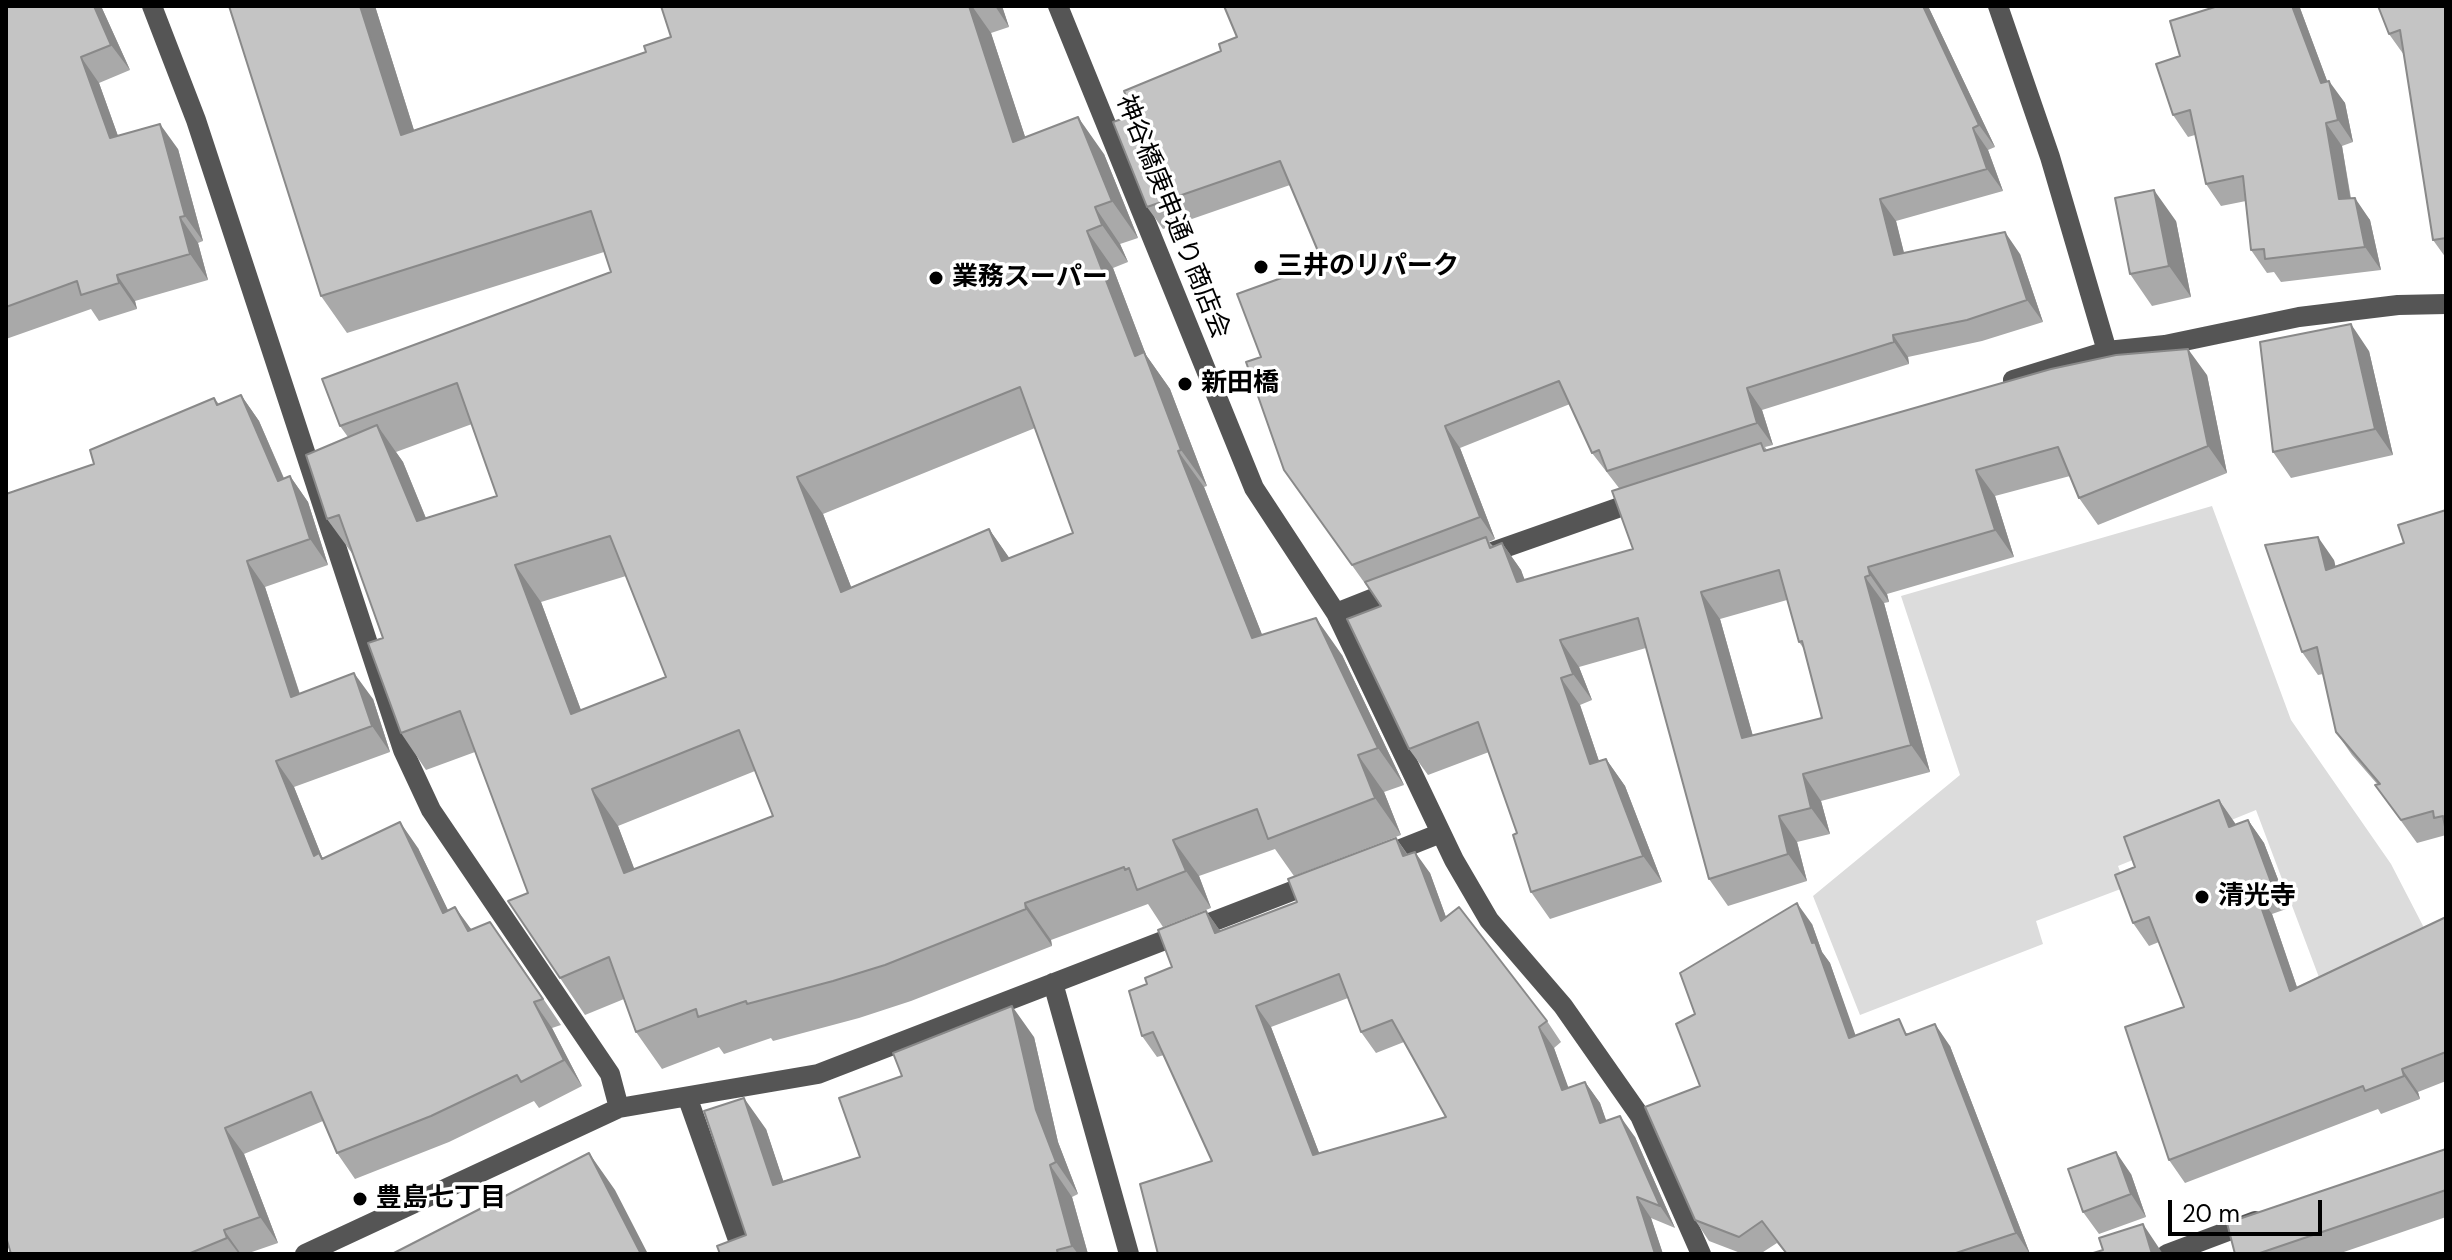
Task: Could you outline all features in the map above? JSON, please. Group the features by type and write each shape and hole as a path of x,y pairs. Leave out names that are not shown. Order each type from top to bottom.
{"street":[{"path":"152,6 196,120 403,750 431,810 610,1074 619,1108"},
{"name":"神谷橋庚申通り商店会","path":"1058,6 1254,488 1336,613 1441,833 1489,920 1563,1006 1640,1116 1701,1254"},
{"path":"1998,6 2050,157 2107,351"},
{"path":"1988,388 2107,351 2165,345 2299,317 2446,304"},
{"path":"1467,562 1668,490"},
{"path":"1336,613 1413,583"},
{"path":"305,1254 619,1108 688,1099 818,1074 1441,833"},
{"path":"1053,983 1129,1254"},
{"path":"688,1099 743,1254"},
{"path":"2167,1254 2267,1216"}],"shaded area":[{"path":"2212,506 2291,720 2391,864 2436,951 2326,996 2256,810 2118,866 2126,887 2036,921 2043,944 1860,1015 1813,896 1960,775 1901,596"}],"building":[{"path":"6,6 94,6 111,45 81,57 110,138 160,124 185,216 180,217 190,254 117,275 119,283 81,295 77,281 6,307"},
{"path":"229,6 360,6 401,135 646,52 644,46 671,37 661,6 969,6 1013,142 1078,117 1112,201 1095,207 1102,225 1087,231 1135,356 1144,352 1181,450 1178,451 1252,638 1316,618 1378,748 1358,755 1375,798 1268,839 1257,809 1173,840 1186,871 1137,890 1129,868 1125,870 1124,867 1025,903 1026,909 885,965 747,1004 746,1001 698,1017 696,1009 636,1032 609,957 560,978 508,901 528,893 460,711 401,733 368,643 383,638 339,515 327,519 306,455 377,425 417,521 497,496 457,383 340,426 322,379 611,272 591,211 321,296","holes":["1020,387 1073,533 1002,561 989,529 841,592 797,477","610,536 666,677 571,714 515,565","739,730 773,816 624,873 592,789"]},
{"path":"1224,6 1923,6 1979,125 1973,128 1987,169 1880,199 1894,255 2005,232 2027,300 1967,320 1893,335 1894,342 1747,388 1757,423 1607,471 1599,450 1592,453 1559,381 1445,426 1480,517 1352,565 1284,470 1246,362 1261,357 1237,294 1323,263 1280,161 1147,207 1113,122 1133,115 1124,91 1221,51 1219,44 1237,37"},
{"path":"2218,6 2292,6 2321,83 2329,81 2338,120 2326,123 2339,199 2355,198 2365,247 2265,259 2264,249 2251,250 2243,176 2206,184 2190,110 2173,115 2156,64 2180,56 2170,21"},
{"path":"2378,6 2446,6 2446,238 2433,240 2400,30 2389,34"},
{"path":"2154,190 2169,266 2130,274 2115,198"},
{"path":"2351,324 2375,429 2273,452 2260,342"},
{"path":"2188,349 2208,446 2079,498 2058,447 1976,470 1995,530 1868,567 1870,575 1865,577 1911,745 1803,774 1811,808 1779,816 1788,854 1709,879 1638,618 1560,640 1573,674 1561,678 1590,764 1606,759 1643,856 1531,892 1513,835 1517,833 1478,722 1409,749 1347,619 1381,606 1365,582 1486,537 1490,548 1502,543 1517,582 1633,549 1612,491 1761,443 1764,451 2051,369 2116,355","holes":["1779,570 1799,642 1802,641 1822,718 1742,738 1701,592"]},
{"path":"241,395 278,481 290,476 310,539 247,561 291,697 354,673 372,726 276,761 314,856 319,853 322,859 400,822 443,913 455,907 468,931 490,922 543,999 534,1002 564,1060 521,1082 517,1075 431,1116 337,1153 311,1092 225,1128 260,1217 224,1230 227,1238 188,1254 11,1254 6,1237 6,494 94,464 90,450 214,398 217,405"},
{"path":"2446,510 2446,832 2443,816 2434,818 2433,811 2401,820 2375,785 2380,784 2336,732 2317,647 2302,652 2265,545 2318,537 2326,570 2404,543 2398,525"},
{"path":"2219,800 2229,827 2248,820 2272,885 2256,892 2290,991 2446,917 2446,1052 2402,1069 2404,1076 2365,1091 2363,1086 2169,1160 2125,1027 2184,1007 2149,917 2133,923 2115,875 2135,867 2124,837"},
{"path":"1396,838 1403,856 1415,852 1441,921 1459,907 1547,1021 1539,1027 1562,1090 1585,1082 1600,1123 1620,1116 1660,1206 1637,1197 1655,1254 1158,1254 1140,1184 1212,1161 1153,1032 1142,1036 1129,991 1147,984 1145,978 1172,967 1158,930 1206,911 1215,933 1297,902 1288,879","holes":["1339,974 1361,1032 1392,1020 1446,1117 1313,1155 1256,1006"]},
{"path":"1797,903 1812,943 1815,942 1849,1038 1899,1019 1906,1035 1935,1024 2016,1233 1953,1254 1787,1254 1762,1221 1739,1237 1695,1220 1645,1107 1700,1086 1676,1024 1695,1014 1680,973"},
{"path":"1012,1006 1036,1110 1056,1162 1050,1165 1072,1246 1057,1250 1058,1254 720,1254 717,1246 746,1235 704,1111 744,1098 773,1185 860,1157 839,1098 902,1076 893,1053"},
{"path":"2446,1149 2446,1190 2257,1254 2235,1254 2227,1223"},
{"path":"2116,1152 2131,1194 2083,1212 2068,1169"},
{"path":"589,1153 641,1254 392,1254"},
{"path":"2143,1224 2152,1254 2090,1254 2103,1250 2099,1238"}],"place":[{"name":"三井のリパーク","path":"1261,267"},
{"name":"業務スーパー","path":"936,278"},
{"name":"新田橋","path":"1185,384"},
{"name":"清光寺","path":"2202,897"},
{"name":"豊島七丁目","path":"360,1199"}]}
